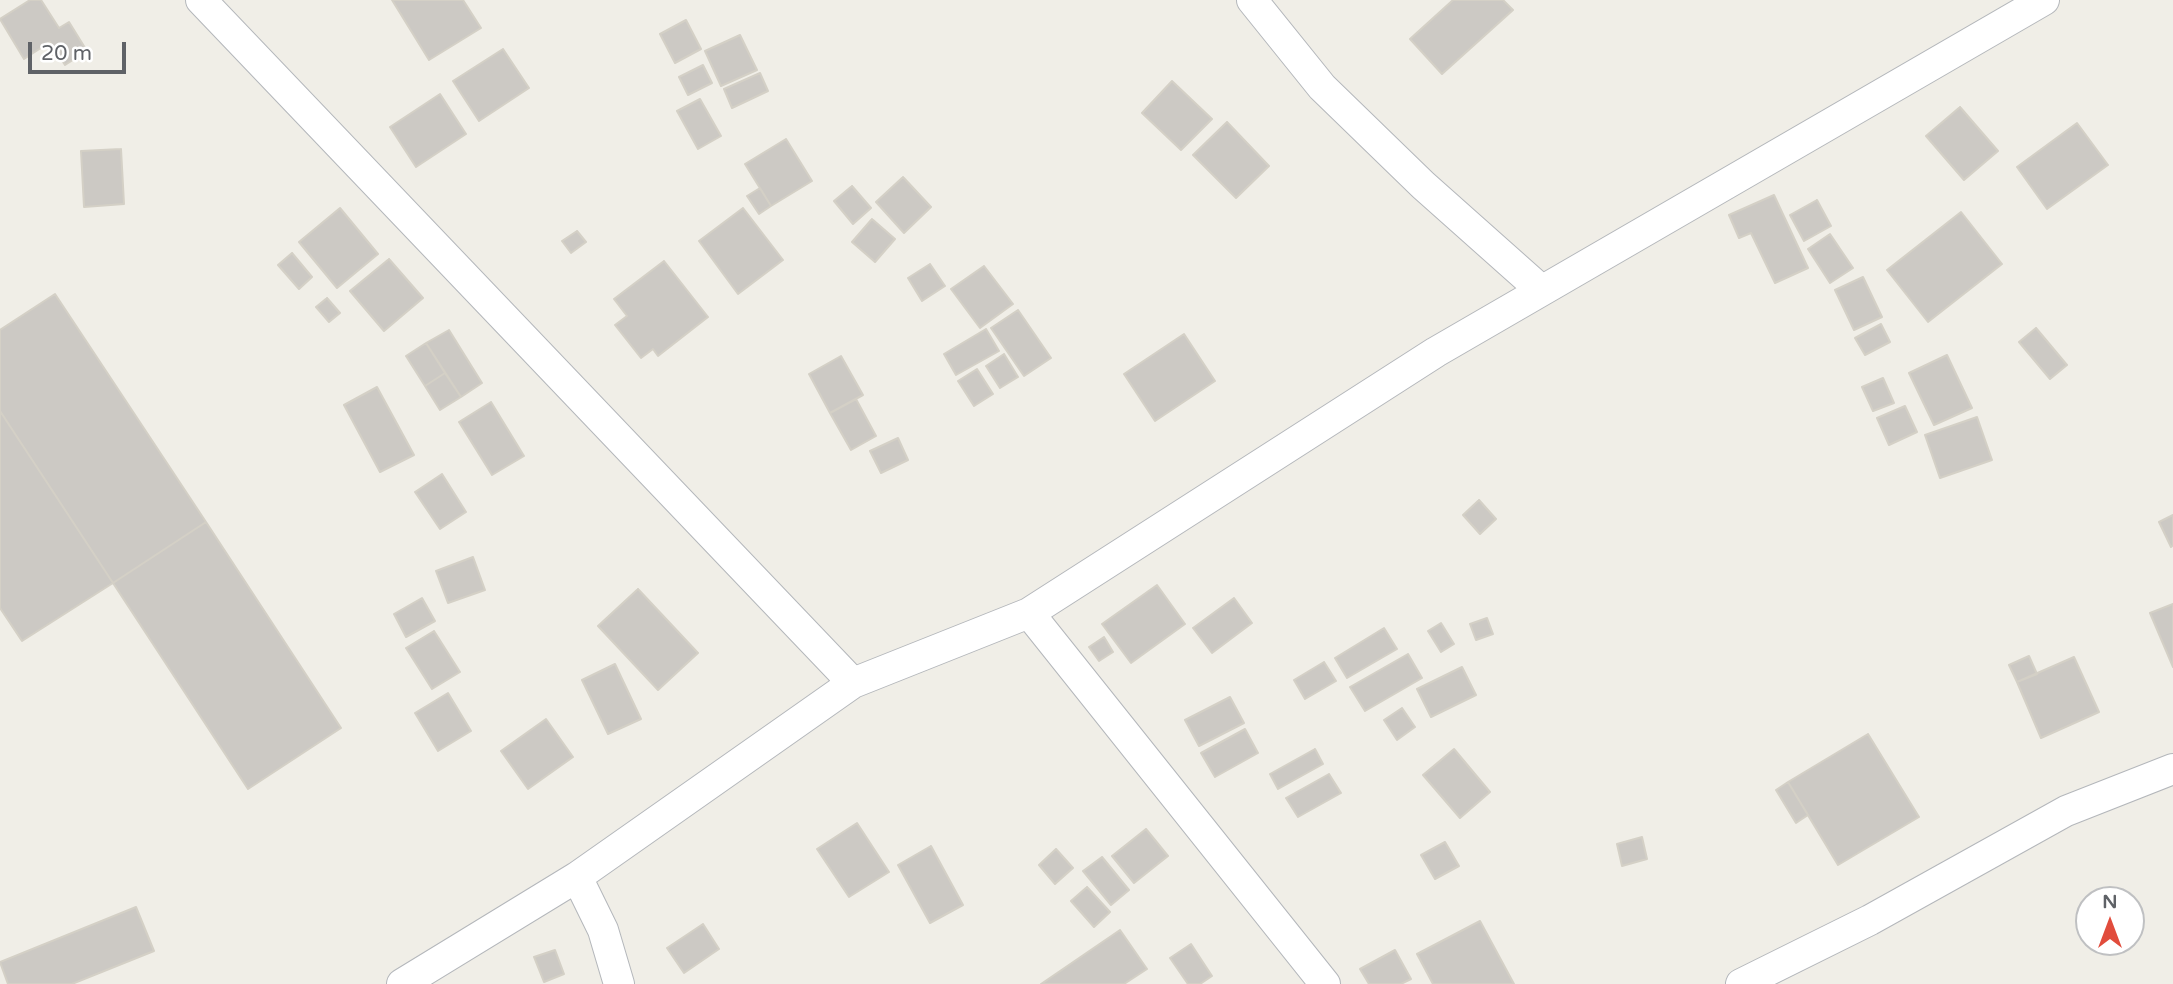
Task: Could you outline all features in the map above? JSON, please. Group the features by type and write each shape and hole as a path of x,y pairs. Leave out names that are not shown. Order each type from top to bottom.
{"street":[{"path":"201,0 853,683"},
{"path":"1252,0 1322,87 1423,185 1541,290"},
{"path":"402,984 577,877 853,683 1029,613 1424,359 2044,0"},
{"path":"1029,613 1325,984"},
{"path":"1741,984 1870,920 2066,811 2173,769"},
{"path":"577,877 603,930 619,984"}],"building":[{"path":"30,0 41,0 59,28 69,22 87,51 65,65 50,42 24,59 0,19"},
{"path":"392,0 463,0 481,28 429,60"},
{"path":"1453,0 1503,0 1513,10 1442,74 1410,39"},
{"path":"686,20 701,49 675,63 660,34"},
{"path":"740,35 757,70 721,86 705,51"},
{"path":"503,49 529,88 479,121 453,81"},
{"path":"703,65 712,83 688,95 679,77"},
{"path":"760,73 768,91 732,108 724,89"},
{"path":"1172,81 1212,119 1181,150 1142,113"},
{"path":"440,94 466,134 416,167 390,127"},
{"path":"700,99 721,136 698,149 677,111"},
{"path":"1960,107 1998,151 1964,180 1926,136"},
{"path":"1227,122 1269,166 1236,198 1193,155"},
{"path":"2077,123 2108,165 2047,209 2017,167"},
{"path":"786,139 812,181 771,206 745,164"},
{"path":"121,149 124,204 84,207 81,151"},
{"path":"903,177 931,207 904,233 876,202"},
{"path":"852,186 871,208 853,224 834,201"},
{"path":"760,188 771,206 759,214 747,196"},
{"path":"1774,195 1808,268 1775,283 1751,233 1739,238 1729,215"},
{"path":"1817,200 1831,226 1804,241 1790,215"},
{"path":"340,208 378,254 337,288 299,242"},
{"path":"743,208 783,260 738,294 699,241"},
{"path":"1961,212 2002,264 1928,322 1887,270"},
{"path":"872,219 895,239 875,262 852,242"},
{"path":"577,231 586,242 571,253 562,241"},
{"path":"1830,234 1853,268 1830,283 1808,249"},
{"path":"292,253 312,277 299,289 278,265"},
{"path":"389,259 423,298 384,331 350,291"},
{"path":"664,261 708,317 658,356 653,349 641,358 615,325 627,316 614,299"},
{"path":"930,264 945,286 922,301 908,278"},
{"path":"984,266 1013,304 980,328 951,289"},
{"path":"1863,277 1882,317 1854,330 1835,290"},
{"path":"55,294 206,522 113,583 0,411 0,330"},
{"path":"327,298 340,313 329,322 316,307"},
{"path":"1018,310 1051,358 1024,376 991,328"},
{"path":"1881,324 1890,342 1865,355 1855,338"},
{"path":"2036,328 2067,365 2050,379 2019,342"},
{"path":"986,329 999,351 956,375 944,354"},
{"path":"449,330 482,383 461,397 426,343"},
{"path":"1184,334 1215,381 1155,421 1124,374"},
{"path":"426,343 445,373 425,386 406,356"},
{"path":"1004,354 1018,377 1000,388 986,366"},
{"path":"1947,355 1972,408 1934,425 1909,373"},
{"path":"841,356 863,395 830,413 809,374"},
{"path":"977,369 993,394 974,406 958,381"},
{"path":"445,373 461,397 440,410 425,386"},
{"path":"1883,378 1894,403 1873,411 1862,387"},
{"path":"377,387 414,455 380,472 344,405"},
{"path":"856,399 876,436 851,450 830,413"},
{"path":"491,402 524,456 492,475 459,422"},
{"path":"1905,406 1917,432 1889,445 1877,418"},
{"path":"0,411 113,583 22,641 0,608"},
{"path":"1977,417 1992,460 1940,478 1925,435"},
{"path":"898,438 908,460 881,473 870,451"},
{"path":"442,474 466,512 440,529 415,492"},
{"path":"1479,500 1496,519 1480,534 1463,515"},
{"path":"2173,515 2173,545 2171,547 2159,522"},
{"path":"206,522 341,728 248,789 113,583"},
{"path":"473,557 485,590 448,603 436,571"},
{"path":"1157,585 1185,624 1131,663 1102,624"},
{"path":"638,589 698,653 658,690 598,626"},
{"path":"422,598 435,621 406,637 394,614"},
{"path":"1234,598 1252,623 1212,653 1193,628"},
{"path":"2173,604 2173,667 2150,613"},
{"path":"1487,618 1493,634 1476,640 1470,624"},
{"path":"1441,623 1454,644 1441,652 1428,631"},
{"path":"1384,628 1397,649 1347,678 1335,658"},
{"path":"434,631 460,672 432,689 406,648"},
{"path":"1104,637 1113,652 1099,661 1089,647"},
{"path":"1408,654 1422,678 1365,711 1350,687"},
{"path":"2029,656 2037,674 2017,682 2009,665"},
{"path":"2074,657 2099,712 2041,738 2017,682"},
{"path":"1324,662 1336,681 1305,699 1294,680"},
{"path":"615,664 641,719 608,734 582,680"},
{"path":"1462,667 1476,695 1431,717 1417,689"},
{"path":"448,693 471,731 438,751 415,713"},
{"path":"1230,697 1244,723 1199,746 1185,720"},
{"path":"1402,708 1415,727 1397,740 1384,720"},
{"path":"546,719 573,757 528,789 501,751"},
{"path":"1245,729 1258,753 1215,777 1201,753"},
{"path":"1868,734 1919,817 1838,865 1788,782"},
{"path":"1315,749 1323,764 1278,789 1270,774"},
{"path":"1454,749 1490,792 1460,818 1423,775"},
{"path":"1329,774 1341,793 1298,817 1286,798"},
{"path":"1788,782 1808,815 1796,823 1776,790"},
{"path":"857,823 889,872 849,897 817,849"},
{"path":"1146,829 1168,856 1134,883 1112,856"},
{"path":"1642,837 1647,859 1622,866 1617,844"},
{"path":"1445,842 1459,866 1435,879 1421,855"},
{"path":"931,846 963,905 930,923 898,865"},
{"path":"1056,849 1073,868 1055,884 1039,865"},
{"path":"1102,857 1129,890 1111,905 1083,871"},
{"path":"1087,887 1110,912 1094,927 1071,901"},
{"path":"136,907 154,951 72,984 8,984 0,962"},
{"path":"1480,921 1514,984 1433,984 1417,954"},
{"path":"703,924 719,949 684,973 667,948"},
{"path":"1120,930 1147,969 1124,984 1041,984"},
{"path":"1191,944 1212,976 1200,984 1188,984 1170,958"},
{"path":"555,950 564,974 544,982 534,957"},
{"path":"1395,950 1411,979 1401,984 1369,984 1360,969"}]}
